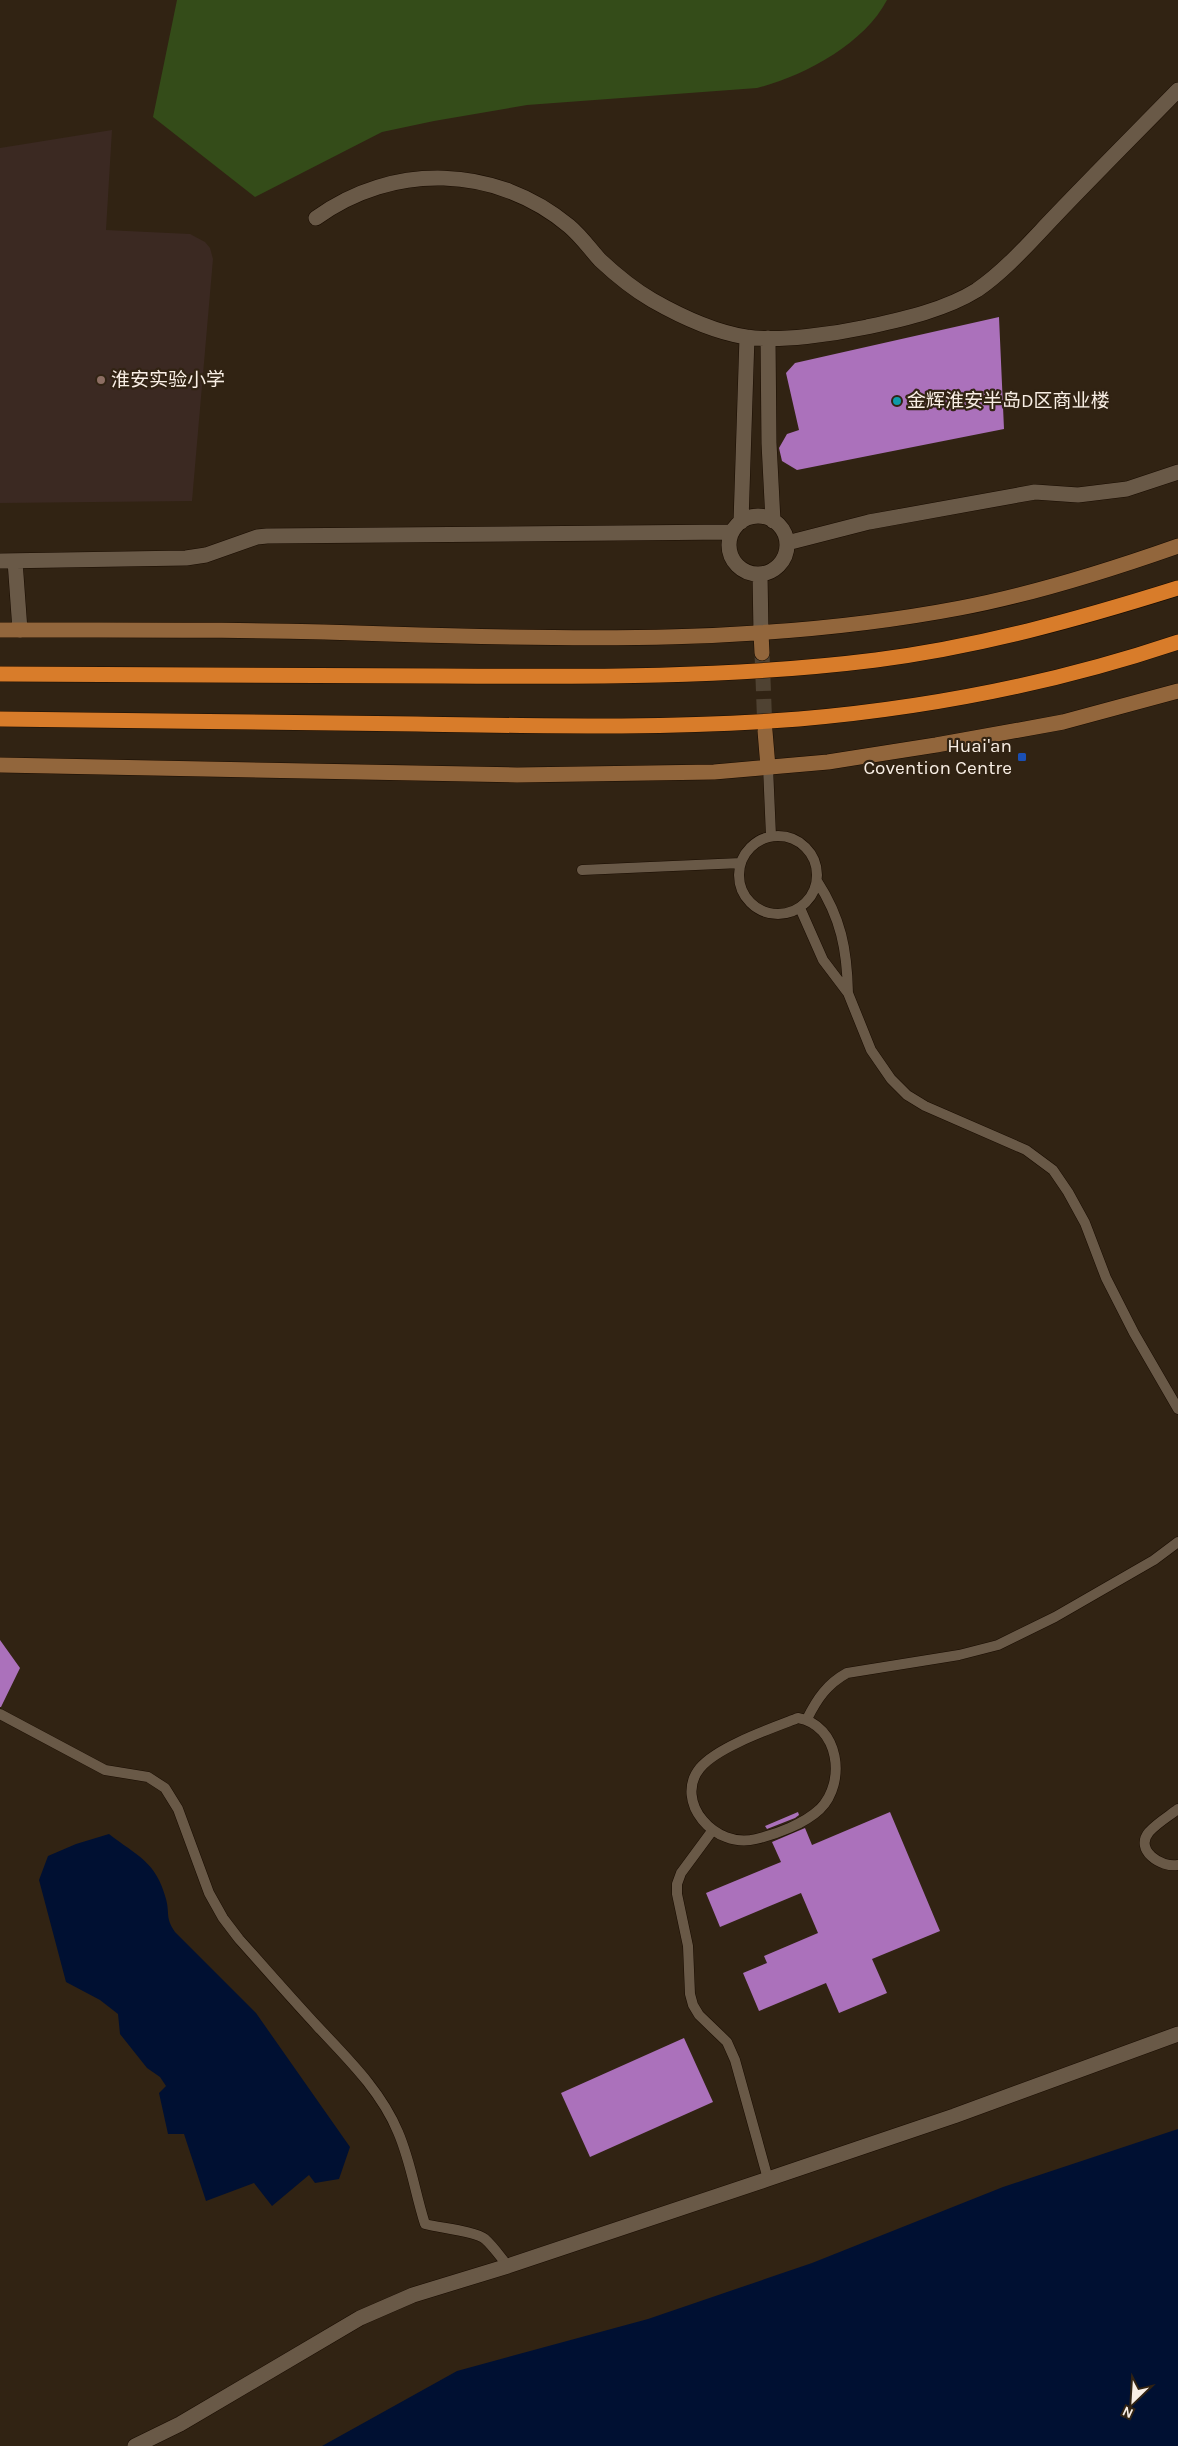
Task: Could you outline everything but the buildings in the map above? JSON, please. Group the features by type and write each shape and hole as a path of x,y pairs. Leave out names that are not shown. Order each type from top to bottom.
{"highway":[{"path":"0,674 632,677 798,668 879,660 968,645 1090,615 1178,588"},
{"path":"0,719 647,726 798,719 877,710 1042,681 1128,659 1178,642"}],"main road":[{"path":"0,630 387,634 550,639 653,638 761,633 898,619 970,606 1052,585 1178,546"},
{"path":"761,633 762,653"},
{"path":"0,765 517,776 714,772 883,753 1063,722 1178,691"},
{"path":"765,731 768,767"}],"street":[{"path":"316,218 338,202 361,192 394,182 422,179 483,182 524,196 539,204 568,226 625,282 650,299 689,318 747,337 768,338 848,331 878,325 941,307 977,290 1018,254 1178,90"},
{"path":"20,630 8,561 186,558 206,555 257,537 267,536 736,527 756,516 773,520 780,526 787,543 783,560 777,567 760,574 750,573 741,568 734,561 729,544 736,527 747,337"},
{"path":"768,338 769,443 773,520"},
{"path":"787,543 869,522 1025,494 1078,495 1127,489 1178,472"},
{"path":"760,574 761,633"},
{"path":"135,2446 180,2424 360,2318 412,2296 508,2266 954,2116 1178,2034"}],"lane":[{"path":"768,767 771,836"},
{"path":"771,836 783,836 795,840 805,847 815,862 817,880 814,891 800,908 777,914 755,906 746,897 741,886 739,874 741,863 752,846 771,836"},
{"path":"582,870 741,863"},
{"path":"817,880 834,911 844,940 848,993"},
{"path":"800,908 823,960 848,993 871,1050 881,1067 907,1095 945,1117 1026,1150 1052,1170 1068,1192 1085,1223 1106,1278 1134,1333 1178,1408"},
{"path":"807,1719 823,1691 835,1680 847,1673 959,1655 998,1645 1055,1617 1154,1560 1178,1542"},
{"path":"0,1714 105,1770 148,1777 165,1788 178,1809 209,1893 223,1918 245,1946 353,2063 386,2110 398,2131 412,2168 418,2203 425,2224 444,2229 465,2231 484,2238 508,2266"},
{"path":"798,1718 807,1719 825,1734 836,1757 834,1783 829,1798 812,1816 769,1835 744,1842 733,1842 712,1831 704,1822 693,1799 692,1787 695,1776 701,1767 718,1752 798,1718"},
{"path":"1178,1809 1150,1831 1145,1843 1146,1850 1156,1860 1165,1865 1178,1866"},
{"path":"712,1831 681,1874 677,1884 688,1946 690,1994 699,2015 727,2042 735,2060 768,2179"}],"shaded area":[{"name":"淮安实验小学","path":"112,130 106,230 190,234 205,242 210,248 213,259 192,501 0,503 0,148"}],"green space":[{"path":"177,0 887,0 877,16 864,31 848,44 813,66 775,83 757,88 527,105 382,132 255,197 153,117"}],"water":[{"path":"109,1834 137,1854 151,1868 162,1886 169,1919 175,1932 256,2013 350,2147 339,2179 315,2183 309,2175 272,2206 254,2183 206,2201 184,2134 168,2134 159,2093 166,2086 160,2077 147,2068 120,2034 118,2014 100,2000 66,1982 39,1880 48,1856 76,1844"},
{"path":"1178,2129 1178,2446 322,2446 457,2371 648,2319 812,2263 1003,2187"}],"tunnel":[{"path":"762,653 765,731"}],"place":[{"name":"淮安实验小学","path":"101,380"},
{"name":"金辉淮安半岛D区商业楼","path":"897,401"},
{"name":"Huai'an Covention Centre","path":"1022,757"}]}
